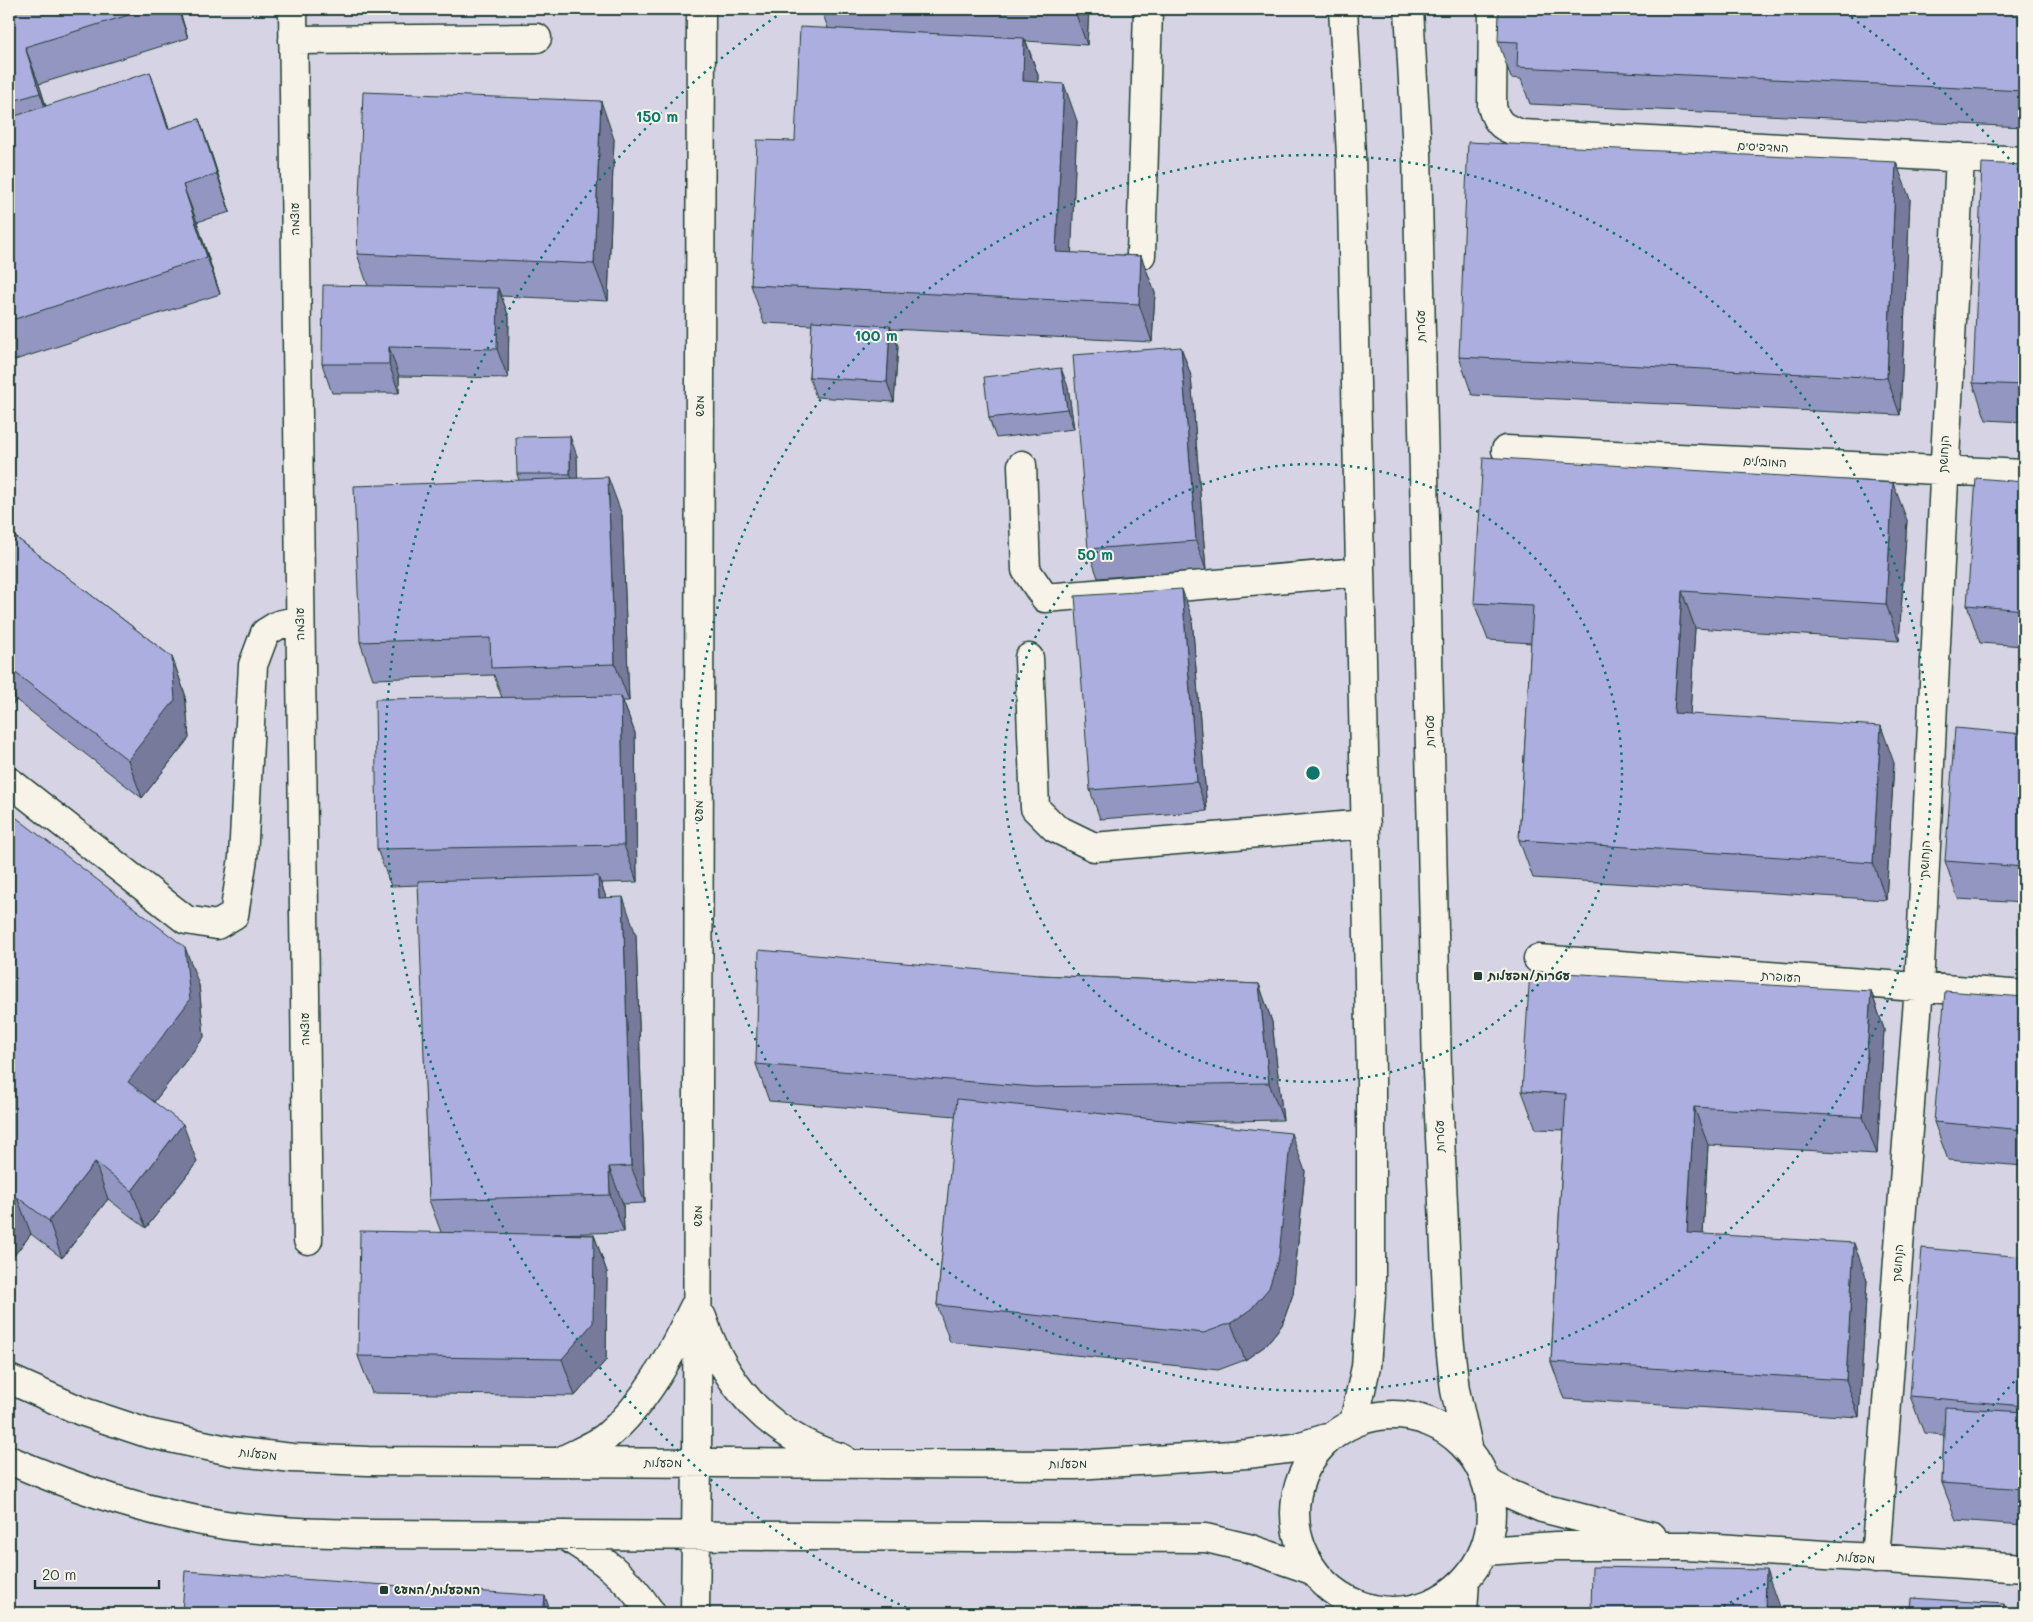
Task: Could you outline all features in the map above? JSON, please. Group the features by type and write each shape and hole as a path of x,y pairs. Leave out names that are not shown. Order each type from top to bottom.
{"street":[{"name":"עוצמה","path":"293,9 308,1240"},
{"name":"מעש","path":"695,1613 701,9"},
{"path":"1141,255 1148,9"},
{"path":"1343,9 1351,155 1371,1073 1371,1295 1366,1367 1354,1422"},
{"name":"עטרות","path":"1409,9 1417,152 1440,1120 1449,1337 1455,1390 1469,1451"},
{"name":"המדפיסים","path":"1493,9 1492,107 1495,118 1503,127 1522,134 2024,161"},
{"path":"293,40 537,38"},
{"name":"הנחושת","path":"1875,1559 1919,987 1960,157"},
{"name":"המובילים","path":"1506,450 2024,474"},
{"path":"1022,465 1026,570 1045,598 1360,572"},
{"path":"10,782 186,920 217,926 234,915 243,858 253,665 265,633 278,624 300,620"},
{"path":"1029,658 1036,808 1054,828 1094,847 1366,824"},
{"name":"העופרת","path":"1538,959 2024,995"},
{"path":"558,1462 606,1438 639,1402 669,1360 697,1302"},
{"path":"697,1302 709,1337 726,1371 751,1405 790,1436 831,1455 860,1464"},
{"name":"מפעלות","path":"9,1380 81,1411 147,1433 230,1452 292,1458 368,1461 1076,1465 1247,1454 1294,1448 1328,1438"},
{"path":"1378,1415 1404,1415 1429,1422 1444,1430 1469,1451 1479,1466 1486,1482 1491,1505 1490,1529 1484,1552 1466,1580 1445,1597 1421,1608 1395,1612 1348,1606 1312,1570 1298,1544 1293,1516 1297,1487 1309,1460 1328,1438 1354,1422 1378,1415"},
{"path":"9,1460 56,1480 128,1504 219,1524 287,1532 1206,1538 1248,1548 1312,1570"},
{"name":"מפעלות","path":"1486,1482 1542,1508 1687,1546"},
{"path":"564,1535 602,1559 637,1592 651,1613"},
{"name":"מפעלות","path":"1484,1552 1556,1546 1687,1546 2024,1568"},
{"path":"1463,1613 1466,1580"}],"shaded area":[{"path":"9,9 2024,9 2024,1613 9,1613"}],"building":[{"path":"9,9 148,9 25,47 40,93 9,102"},
{"path":"1499,9 2024,9 2024,91 1517,67 1518,42 1498,41"},
{"path":"800,27 1024,38 1023,81 1064,84 1056,252 1141,256 1139,304 751,285 757,140 795,141"},
{"path":"150,72 168,129 199,119 217,174 183,185 207,257 9,321 9,118"},
{"path":"363,92 601,101 594,264 357,254"},
{"path":"1468,142 1896,162 1887,378 1459,357"},
{"path":"1982,163 2024,165 2024,385 1973,383"},
{"path":"323,285 498,288 497,349 389,347 389,364 322,364"},
{"path":"812,321 890,326 887,382 809,377"},
{"path":"1181,347 1196,541 1088,549 1073,355"},
{"path":"1061,368 1067,409 989,418 984,377"},
{"path":"570,436 570,474 517,474 516,437"},
{"path":"1483,457 1893,483 1886,604 1682,591 1674,713 1881,726 1873,863 1519,840 1533,606 1474,603"},
{"path":"608,477 615,664 491,668 490,638 360,642 354,486"},
{"path":"1976,478 2024,482 2024,610 1967,605"},
{"path":"9,532 172,657 175,700 128,760 9,668"},
{"path":"1182,589 1197,782 1090,790 1075,596"},
{"path":"621,696 624,845 377,849 375,699"},
{"path":"1955,728 2024,734 2024,867 1945,861"},
{"path":"9,812 185,947 190,1000 128,1082 183,1124 132,1191 95,1162 49,1221 17,1197 9,1208"},
{"path":"598,876 599,898 623,897 631,1166 609,1167 610,1195 429,1200 418,881"},
{"path":"759,950 1039,975 1259,984 1269,1083 1034,1087 756,1064"},
{"path":"1530,971 1871,991 1863,1117 1694,1107 1687,1233 1854,1243 1846,1380 1551,1362 1566,1094 1522,1091"},
{"path":"1945,991 2024,997 2024,1130 1934,1122"},
{"path":"957,1099 1291,1133 1279,1256 1269,1288 1251,1309 1231,1323 1204,1333 937,1305"},
{"path":"360,1231 594,1235 593,1323 562,1359 358,1356"},
{"path":"1922,1248 2024,1257 2024,1406 1910,1396"},
{"path":"1945,1407 2024,1412 2024,1489 1942,1483"},
{"path":"1592,1567 1766,1570 1765,1613 1591,1613"},
{"path":"185,1571 545,1596 543,1613 182,1613"},
{"path":"1912,1598 2004,1604 2003,1613 1911,1613"}],"place":[{"name":"עטרות/מפעלות","path":"1478,976"},
{"name":"המפעלות/המעש","path":"384,1590"}]}
